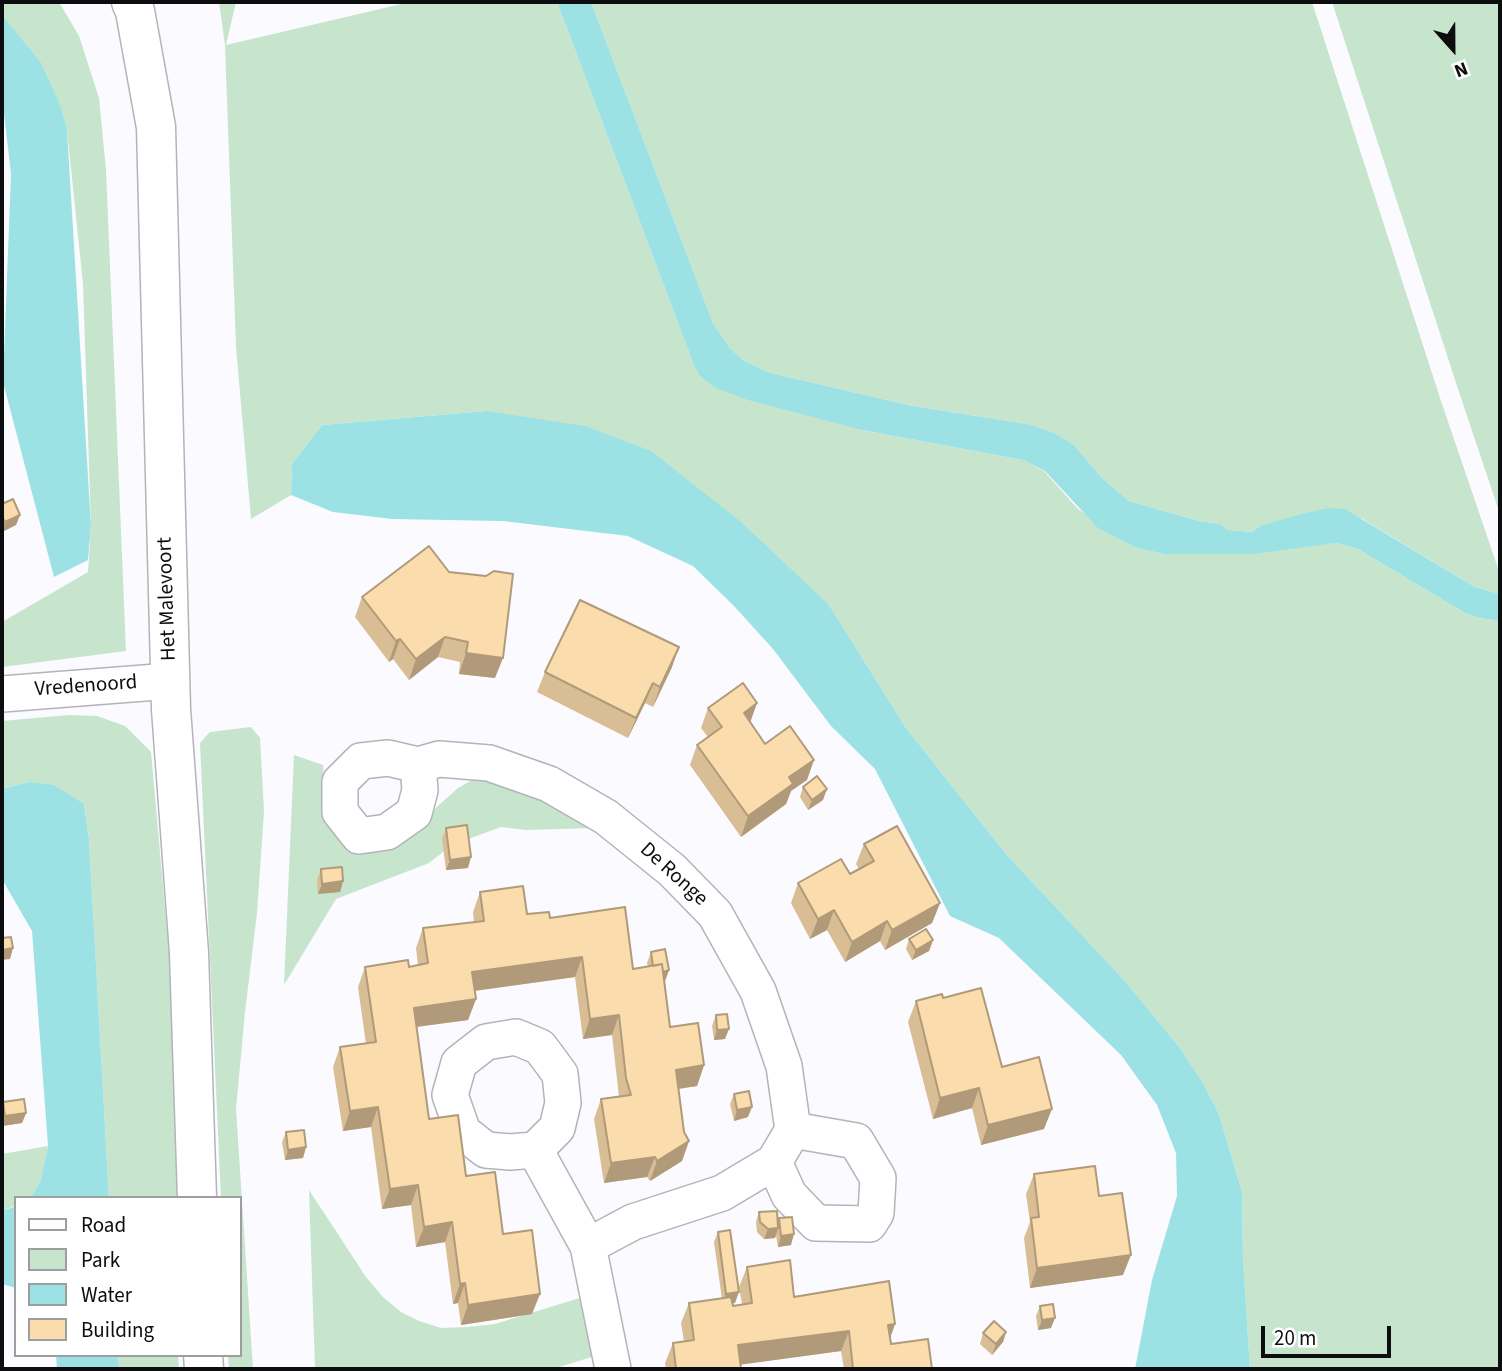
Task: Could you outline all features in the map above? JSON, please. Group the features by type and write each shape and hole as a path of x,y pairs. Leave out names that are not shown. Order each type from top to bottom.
{"street":[{"name":"Het Malevoort","path":"131,2 135,11 156,127 170,681 189,953 197,1196"},
{"name":"Vredenoord","path":"2,694 170,681"},
{"name":"De Ronge","path":"418,765 439,759 489,763 549,784 606,817 671,870 715,914 758,991 784,1066 793,1130"},
{"path":"588,1246 634,1222 722,1193 774,1162 793,1130 856,1141 878,1178 876,1213 869,1224 816,1223 789,1195 774,1162"},
{"path":"535,1150 588,1246 613,1369"}],"green space":[{"path":"2,2 59,2 79,36 99,98 106,170 126,651 2,667 2,622 88,572 91,526 83,284 67,130 2,15"},
{"path":"219,2 236,2 226,45 410,2 557,2 692,360 862,430 1023,460 1044,471 1078,509 1137,548 1164,554 1190,554 1335,543 1356,548 1465,613 1500,621 1500,1369 1250,1369 1242,1192 1219,1114 1203,1083 1180,1048 1125,981 1006,854 906,728 829,605 486,411 322,425 292,464 291,495 251,519 236,347 225,45"},
{"path":"591,2 1312,2 1500,574 1500,594 1475,587 1361,518 1260,526 1252,532 1228,530 1220,524 1199,521 1129,501 1101,477 1074,445 1027,424 913,406 771,373 744,361 729,347 713,323"},
{"path":"1332,2 1500,2 1500,514 1460,395"},
{"path":"69,715 97,716 125,726 151,752 170,964 178,1196 109,1196 89,839 84,804 29,782 2,789 2,721"},
{"path":"251,727 260,738 264,811 257,913 236,1109 242,1196 221,1196 200,743 210,732"},
{"path":"294,755 323,765 326,811 402,838 458,788 474,779 494,780 537,797 596,828 525,830 501,827 452,845 429,863 336,899 284,985"},
{"path":"48,1146 41,1181 32,1196 14,1196 14,1206 2,1211 2,1154"},
{"path":"309,1190 366,1277 383,1297 401,1312 441,1328 467,1327 495,1324 583,1297 598,1355 553,1369 315,1369"},
{"path":"242,1201 253,1369 229,1369 228,1357 242,1357"},
{"path":"118,1357 178,1357 179,1369 119,1369"}],"water":[{"path":"557,2 591,2 713,323 729,347 744,361 771,373 913,406 1027,424 1054,433 1074,445 1101,477 1129,501 1199,521 1220,524 1228,530 1252,532 1260,526 1305,513 1329,508 1345,509 1475,587 1500,594 1500,621 1465,613 1356,548 1335,543 1253,554 1164,554 1137,548 1098,528 1045,471 1023,460 862,430 748,400 716,388 699,375 692,360"},
{"path":"2,15 41,63 60,105 67,130 91,526 88,560 54,577 3,382 11,174 2,96"},
{"path":"486,411 585,426 651,451 741,522 829,605 906,728 1006,854 1125,981 1180,1048 1203,1083 1219,1114 1242,1192 1250,1369 1135,1369 1152,1280 1177,1196 1176,1153 1157,1105 1121,1055 999,938 950,916 875,769 831,726 773,649 693,566 628,536 503,521 392,519 333,512 291,495 292,464 322,425"},
{"path":"29,782 54,785 84,804 89,839 109,1196 32,1196 41,1180 48,1146 32,931 2,879 2,789"},
{"path":"14,1207 14,1287 2,1284 2,1211"},
{"path":"56,1357 118,1357 119,1369 57,1369"}],"building":[{"path":"13,499 20,515 5,522 2,504"},
{"path":"429,546 449,572 486,576 494,571 513,574 503,658 466,653 468,642 445,637 416,659 400,639 396,641 362,597"},
{"path":"580,600 679,647 660,687 653,683 636,718 545,672"},
{"path":"743,683 757,703 744,713 765,744 790,726 814,760 789,777 793,784 748,816 697,745 722,727 708,708"},
{"path":"817,776 827,789 812,800 803,787"},
{"path":"467,825 471,857 450,860 446,828"},
{"path":"897,826 940,903 892,930 887,921 852,942 834,910 818,919 798,883 841,859 850,874 874,861 864,844"},
{"path":"342,867 343,881 322,884 321,869"},
{"path":"523,886 527,914 549,912 550,918 625,907 633,969 662,964 670,1027 698,1023 704,1065 676,1070 684,1132 689,1141 657,1161 655,1157 611,1163 601,1099 631,1095 626,1078 619,1015 590,1019 582,957 472,972 476,999 414,1008 429,1119 458,1115 466,1176 495,1172 503,1234 532,1230 540,1294 468,1305 465,1283 460,1284 452,1222 424,1227 418,1185 390,1189 378,1107 350,1111 340,1047 376,1042 365,967 408,960 409,967 428,963 423,928 484,921 480,892"},
{"path":"926,929 933,940 916,950 909,939"},
{"path":"11,937 13,948 2,950 2,938"},
{"path":"665,949 669,970 663,972 662,964 653,966 651,952"},
{"path":"981,988 1002,1067 1039,1057 1052,1109 988,1125 979,1088 940,1098 916,1001 942,994 943,998"},
{"path":"727,1014 729,1029 717,1030 716,1015"},
{"path":"749,1091 752,1107 737,1110 734,1094"},
{"path":"24,1099 26,1113 5,1116 3,1102"},
{"path":"304,1130 306,1147 288,1150 286,1132"},
{"path":"1095,1166 1099,1196 1122,1193 1131,1255 1037,1268 1031,1218 1039,1217 1034,1174"},
{"path":"777,1211 778,1228 768,1229 760,1222 759,1212"},
{"path":"792,1217 794,1234 781,1236 779,1218"},
{"path":"730,1230 739,1292 726,1294 718,1232"},
{"path":"790,1260 794,1297 889,1281 895,1324 888,1325 891,1344 928,1339 932,1369 853,1369 849,1331 738,1345 741,1369 676,1369 673,1343 694,1340 689,1303 731,1297 733,1306 752,1303 747,1267"},
{"path":"1053,1304 1055,1318 1042,1320 1040,1306"},
{"path":"994,1321 1006,1332 996,1344 983,1333"}]}
